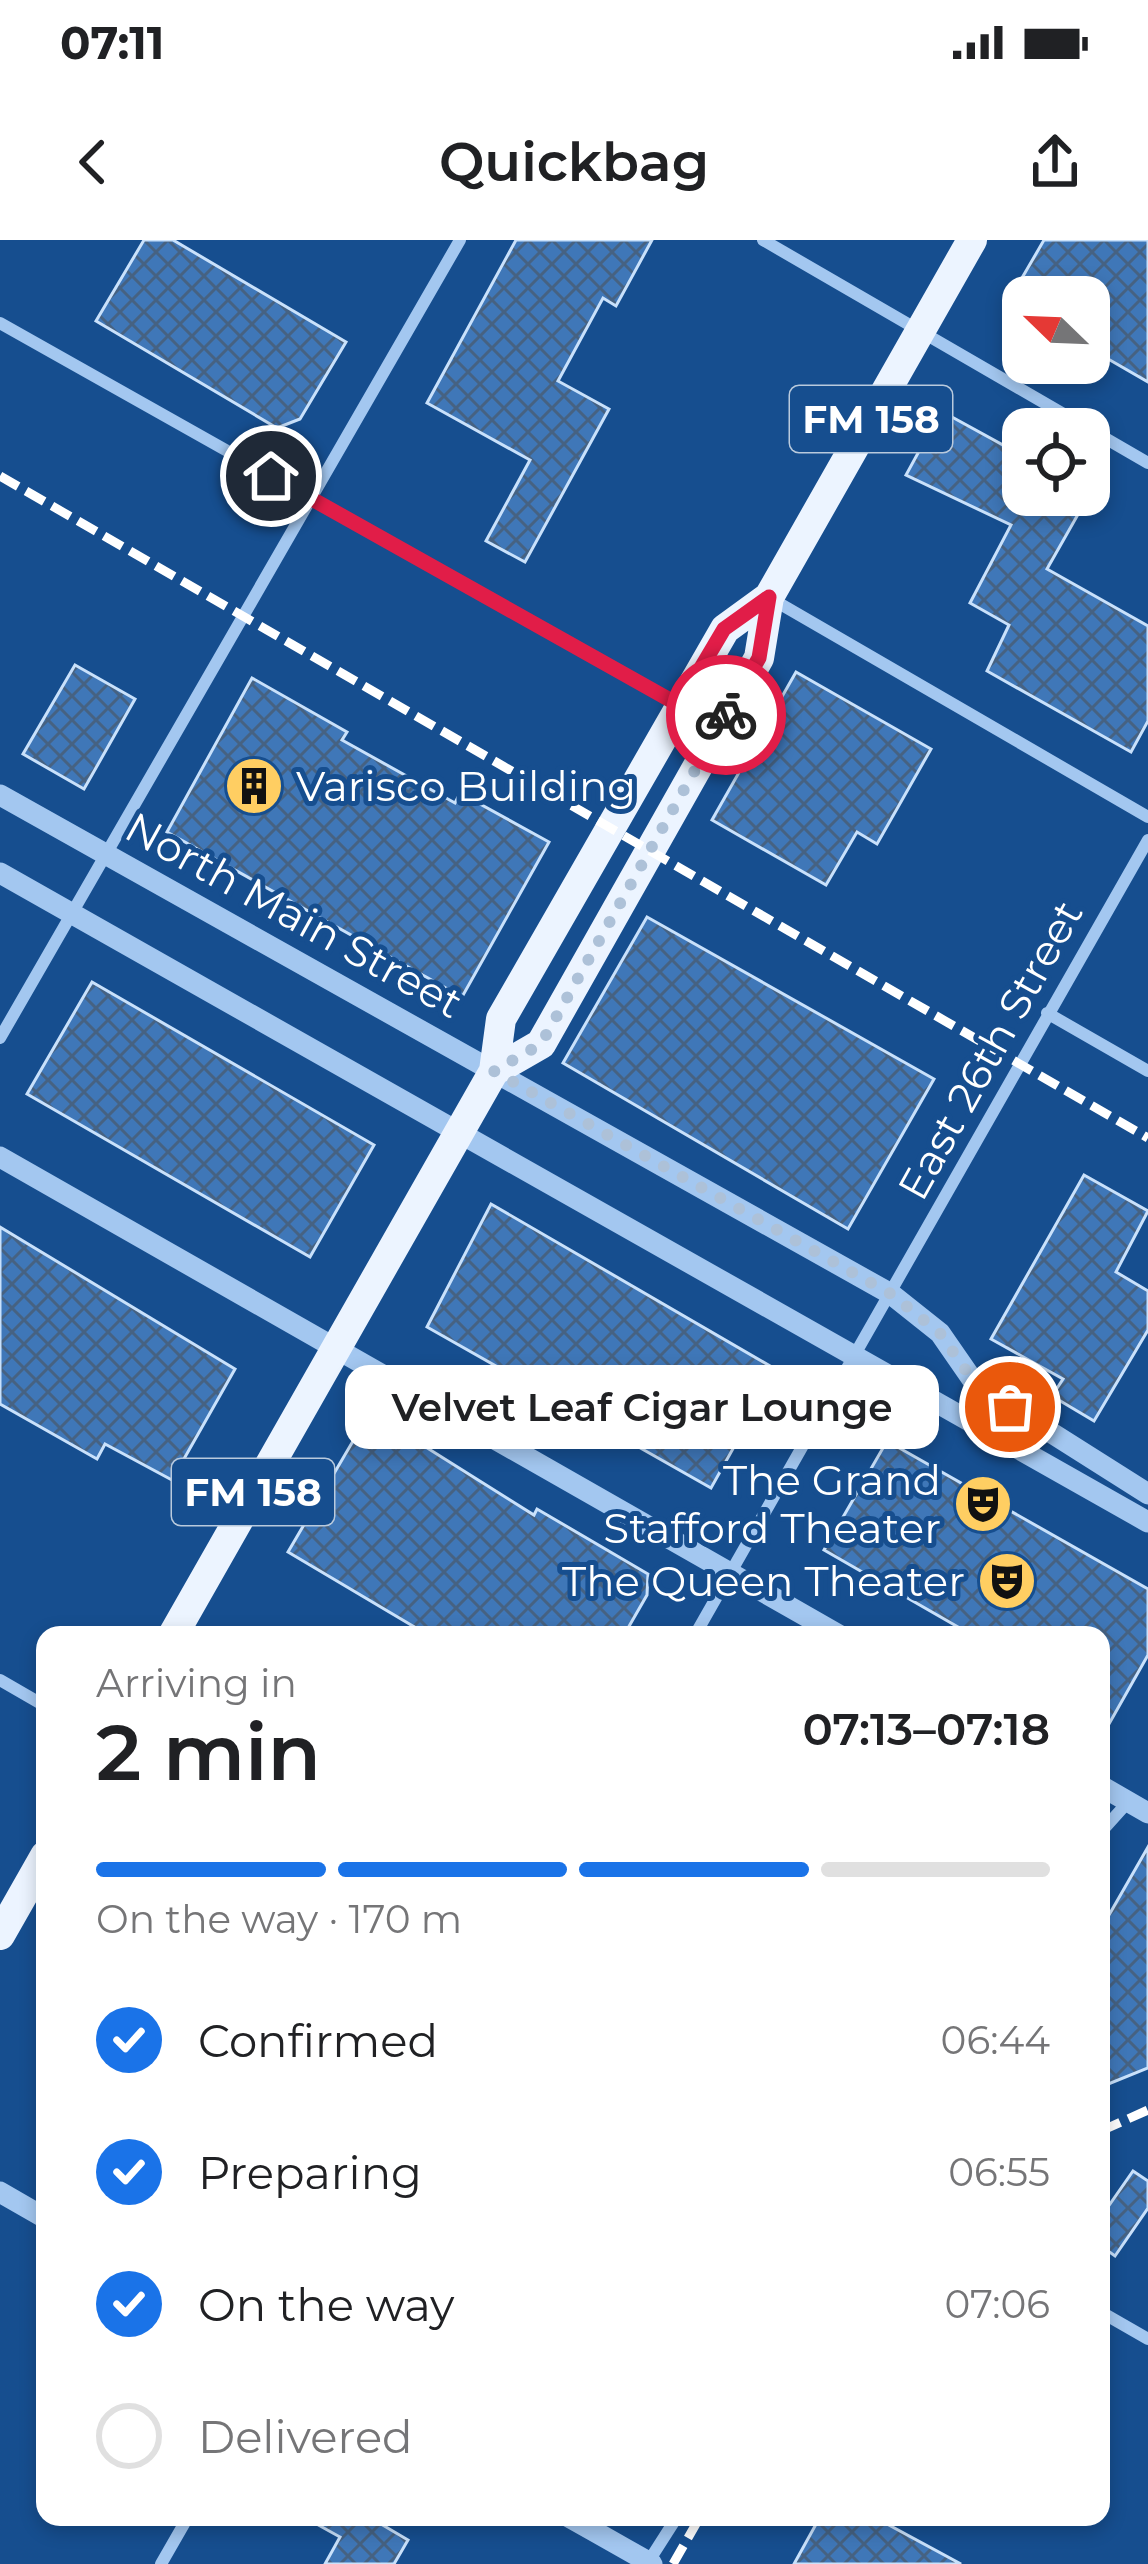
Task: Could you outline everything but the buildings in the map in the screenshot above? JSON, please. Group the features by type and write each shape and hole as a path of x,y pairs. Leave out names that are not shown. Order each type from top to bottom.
{"main road":[{"name":"FM 158","path":"494,1071 541,1044 759,658 769,597 972,240"},
{"name":"FM 158","path":"178,1626 494,1071 501,1019 679,705 724,629 769,597"},
{"path":"0,1935 36,1872"}],"street":[{"path":"0,1038 460,240"},
{"path":"763,240 1148,464"},
{"path":"0,323 679,705"},
{"path":"769,597 1148,818"},
{"name":"North Main Street","path":"0,795 891,1294 940,1333 976,1385 1148,1494"},
{"name":"East 26th Street","path":"700,1626 1148,840"},
{"path":"0,873 1148,1522"},
{"path":"1047,1013 1148,1071"},
{"path":"0,1157 823,1626"},
{"path":"0,1681 36,1701"},
{"path":"1110,1791 1148,1814"},
{"path":"1110,1822 1128,1802"},
{"path":"0,2192 36,2213"},
{"path":"1110,2317 1148,2338"},
{"path":"161,2564 183,2526"},
{"path":"585,2526 649,2563 672,2526"}],"railway":[{"path":"0,476 1148,1138"},
{"path":"1110,2127 1148,2110"},
{"path":"673,2564 695,2526"}],"way so far":[{"path":"726,715 541,1044 494,1071 891,1294 940,1333 976,1385 1010,1407"}],"place":[{"name":"Varisco Building","path":"254,786"},
{"name":"Velvet Leaf Cigar Lounge","path":"1010,1407"},
{"name":"The Grand Stafford Theater","path":"983,1504"},
{"name":"The Queen Theater","path":"1007,1581"}],"route":[{"path":"271,476 679,705 724,629 769,597 759,658 726,715"}]}
